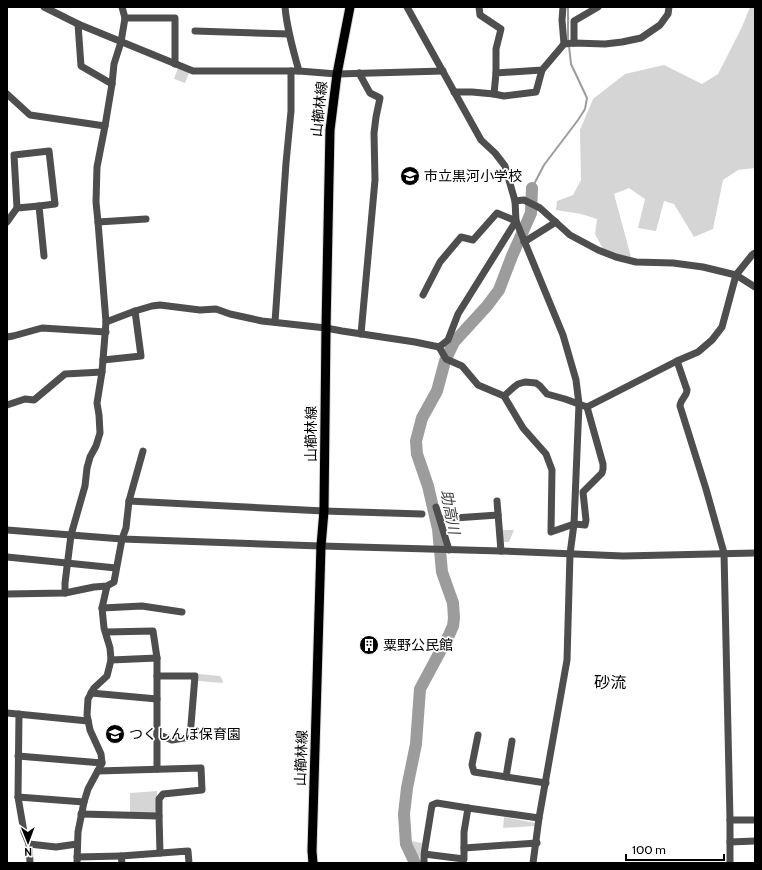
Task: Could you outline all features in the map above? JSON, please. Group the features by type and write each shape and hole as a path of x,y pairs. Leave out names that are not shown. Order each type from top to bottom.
{"main road":[{"name":"山櫛林線","path":"313,863 312,851 321,546 324,511 330,130 333,96 350,7"}],"street":[{"path":"44,7 78,24 193,71 299,71 337,74 443,71"},
{"path":"65,593 71,535 85,486 90,457 96,446 100,433 97,403 102,372 106,322 96,202 97,167 112,84 114,64 121,42 125,18 122,7"},
{"path":"285,7 289,34 299,71"},
{"path":"406,7 481,140 495,153 505,166 515,201 516,221 563,335 576,380 579,404 574,524 570,554 567,660 539,818 533,863"},
{"path":"479,7 478,10 480,15 501,29 496,49 494,94"},
{"path":"563,7 562,20 564,44"},
{"path":"574,43 574,21 598,7"},
{"path":"454,92 472,92 504,96 536,92 542,70 564,44 605,44 641,38 660,25 668,14 669,7"},
{"path":"125,18 175,18 175,64"},
{"path":"78,24 81,66 112,84"},
{"path":"195,32 289,34"},
{"path":"496,73 542,70"},
{"path":"275,322 291,111 291,71"},
{"path":"359,73 370,93 380,98 374,133 375,180 361,334"},
{"path":"7,94 30,115 105,126"},
{"path":"7,222 17,208 11,154 49,150 55,204 17,208"},
{"path":"515,201 524,200 540,208 570,235 616,258 636,262 703,267 736,274 755,287"},
{"path":"39,206 44,256"},
{"path":"423,295 440,262 462,237 473,240 497,212 516,221"},
{"path":"98,222 146,219"},
{"path":"439,347 448,340 458,314 516,221"},
{"path":"524,242 556,222"},
{"path":"504,396 518,384 525,382 536,383 547,394 587,407 698,352 712,340 722,327 736,274 755,253"},
{"path":"106,322 135,311 160,305 200,310 216,309 230,314 262,321 326,328 439,347 446,359 462,366 478,385 504,396 523,428 546,454 552,470 551,532 574,524 585,526 586,520 583,492 602,473 603,464 587,407"},
{"path":"103,360 141,356 135,311"},
{"path":"7,337 42,328 106,332"},
{"path":"678,361 687,390 687,393 680,402 680,406 724,553 730,863"},
{"path":"7,405 25,399 34,400 65,374 102,372"},
{"path":"7,594 65,593 107,586 114,582 122,539 126,528 129,501 143,451"},
{"path":"129,501 324,511 422,514"},
{"path":"497,501 501,551"},
{"path":"436,507 447,550"},
{"path":"440,520 498,515"},
{"path":"7,530 122,539 623,556 755,553"},
{"path":"7,557 116,568"},
{"path":"107,586 102,608 111,660 106,676 94,688 88,699 87,715 90,730 101,754 102,763 88,790 80,814 77,860 122,860 160,853 188,851 189,863"},
{"path":"102,608 142,606 182,612"},
{"path":"106,632 154,631 158,658 157,770"},
{"path":"111,660 158,658"},
{"path":"157,734 172,740 190,737 195,676 158,676"},
{"path":"91,693 157,699"},
{"path":"7,712 88,720"},
{"path":"19,714 18,797 24,832 30,844 28,863"},
{"path":"478,735 472,765 474,772 546,783"},
{"path":"506,778 512,741"},
{"path":"18,756 102,763"},
{"path":"98,771 202,768 202,790 163,794 159,799 160,853"},
{"path":"18,797 84,802"},
{"path":"424,863 424,854 432,805 437,802 539,818"},
{"path":"424,854 463,861 464,832 468,808"},
{"path":"80,814 159,816"},
{"path":"730,820 755,820"},
{"path":"730,842 755,841"},
{"path":"464,848 537,842"},
{"path":"30,844 56,847 77,844"}],"shaded area":[{"path":"750,7 755,7 755,168 738,170 723,180 713,229 694,237 674,204 664,201 656,231 638,228 645,199 629,188 614,194 631,257 603,249 595,234 597,219 581,214 556,210 557,201 573,195 581,180 580,130 593,99 625,74 664,65 702,84 718,74 742,27"},
{"path":"178,68 189,73 185,83 174,79"},
{"path":"502,530 514,530 509,542 503,542"},
{"path":"199,674 220,676 223,683 198,681"},
{"path":"157,791 157,809 154,813 130,812 130,793"},
{"path":"504,817 535,823 535,826 503,828"},
{"path":"411,841 422,843 419,860"}],"waterway":[{"path":"568,7 568,42"},
{"path":"532,188 544,165 585,109 587,98 571,64 569,46"},
{"name":"助高川","path":"415,863 406,844 404,814 407,788 416,744 420,689 449,635 453,626 454,618 453,603 442,572 438,529 428,486 417,454 416,441 422,418 437,391 445,361 454,342 487,306 499,290 531,213 532,188"}],"place":[{"name":"市立黒河小学校","path":"410,176"},
{"name":"粟野公民館","path":"369,645"},
{"name":"つくしんぼ保育園","path":"115,734"}],"district":[{"name":"砂流","path":"610,682"}]}
